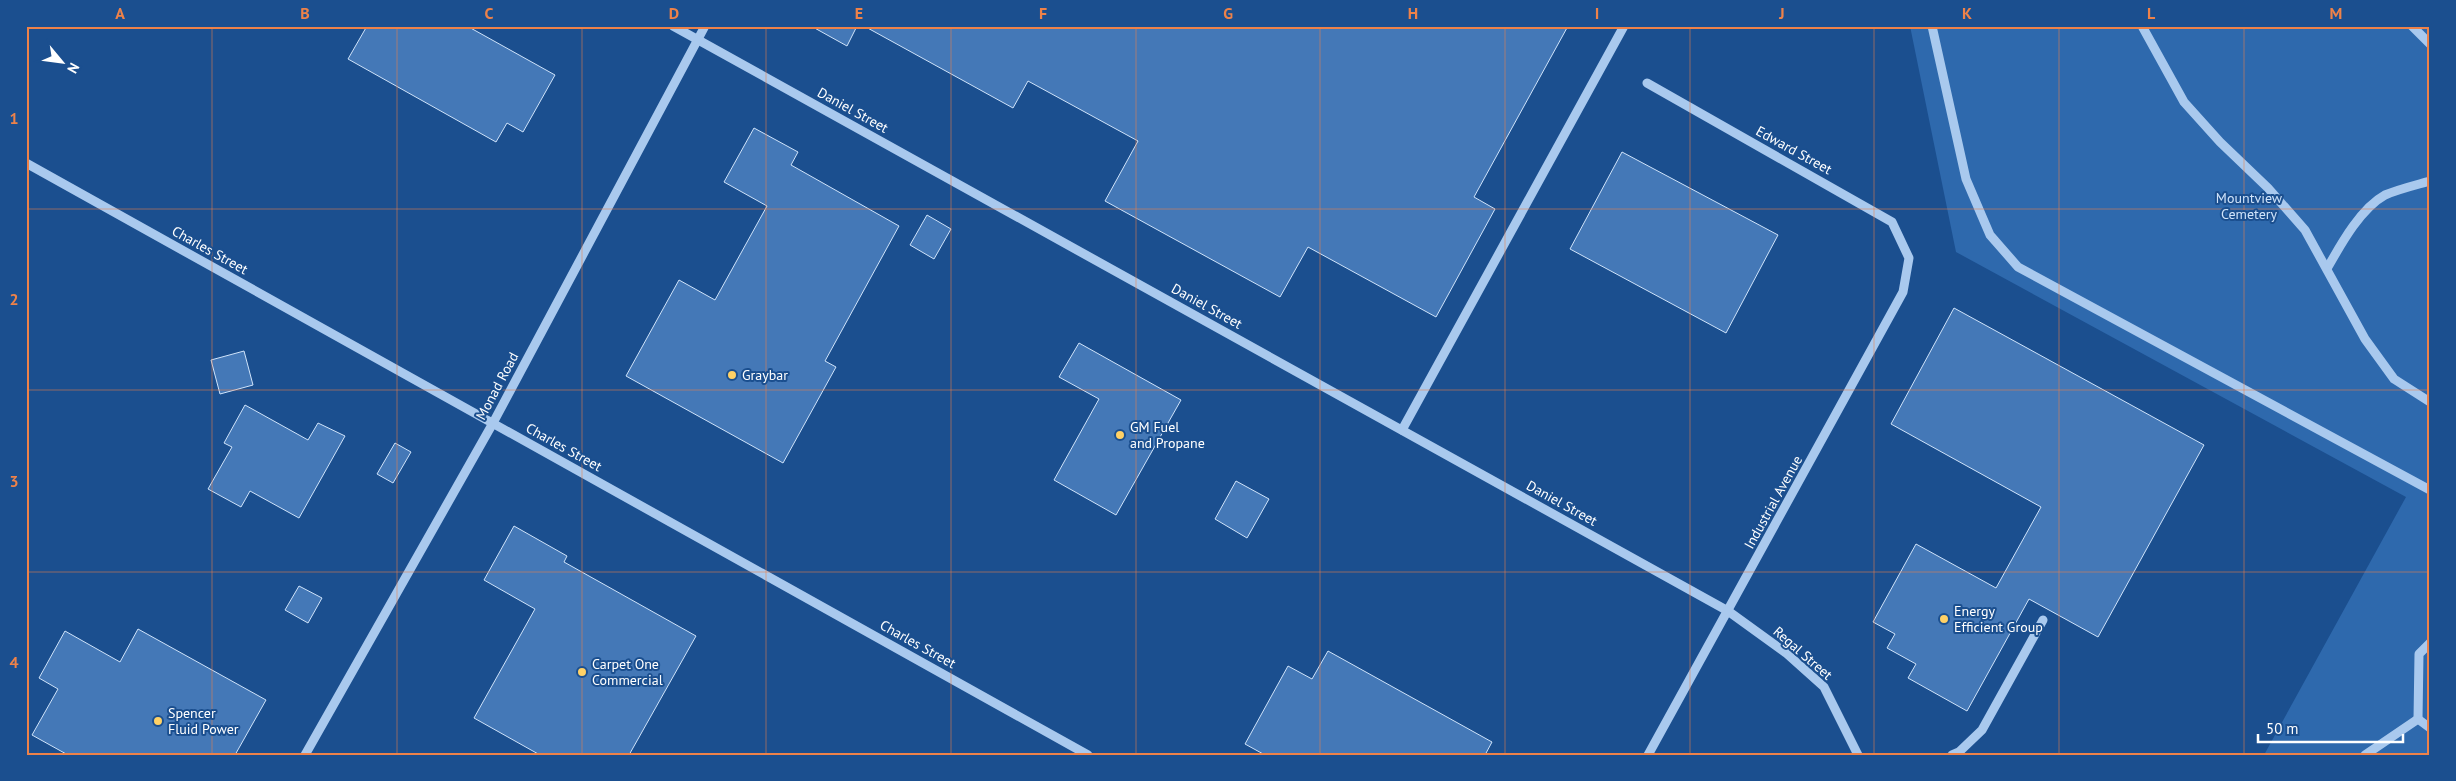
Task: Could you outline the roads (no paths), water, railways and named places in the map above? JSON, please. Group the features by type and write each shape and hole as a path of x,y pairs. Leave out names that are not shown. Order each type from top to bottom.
{"street":[{"name":"Daniel Street","path":"673,26 1728,611"},
{"name":"Monad Road","path":"304,755 493,423 705,26"},
{"path":"1402,430 1624,26"},
{"path":"1932,26 1966,179 1990,236 2018,267 2430,490"},
{"path":"2142,26 2184,102 2220,142 2268,188 2299,223 2328,267 2365,339 2394,379 2430,402"},
{"path":"2412,26 2430,44"},
{"name":"Edward Street","path":"1647,83 1892,222 1909,258"},
{"name":"Charles Street","path":"26,163 1088,755"},
{"path":"2328,267 2345,238 2362,216 2385,196 2430,181"},
{"name":"Industrial Avenue","path":"1648,755 1903,292 1909,258"},
{"name":"Regal Street","path":"1728,611 1786,653 1824,688 1858,755"},
{"path":"1952,755 1959,752 1982,730 2043,620"},
{"path":"2418,719 2419,654 2430,643"},
{"path":"2418,719 2430,728"},
{"path":"2365,755 2418,719"}],"place":[{"name":"Graybar","path":"732,375"},
{"name":"GM Fuel and Propane","path":"1120,435"},
{"name":"Energy Efficient Group","path":"1944,619"},
{"name":"Carpet One Commercial","path":"582,672"},
{"name":"Spencer Fluid Power","path":"158,721"}],"park label":[{"name":"Mountview Cemetery","path":"2249,206"}]}
